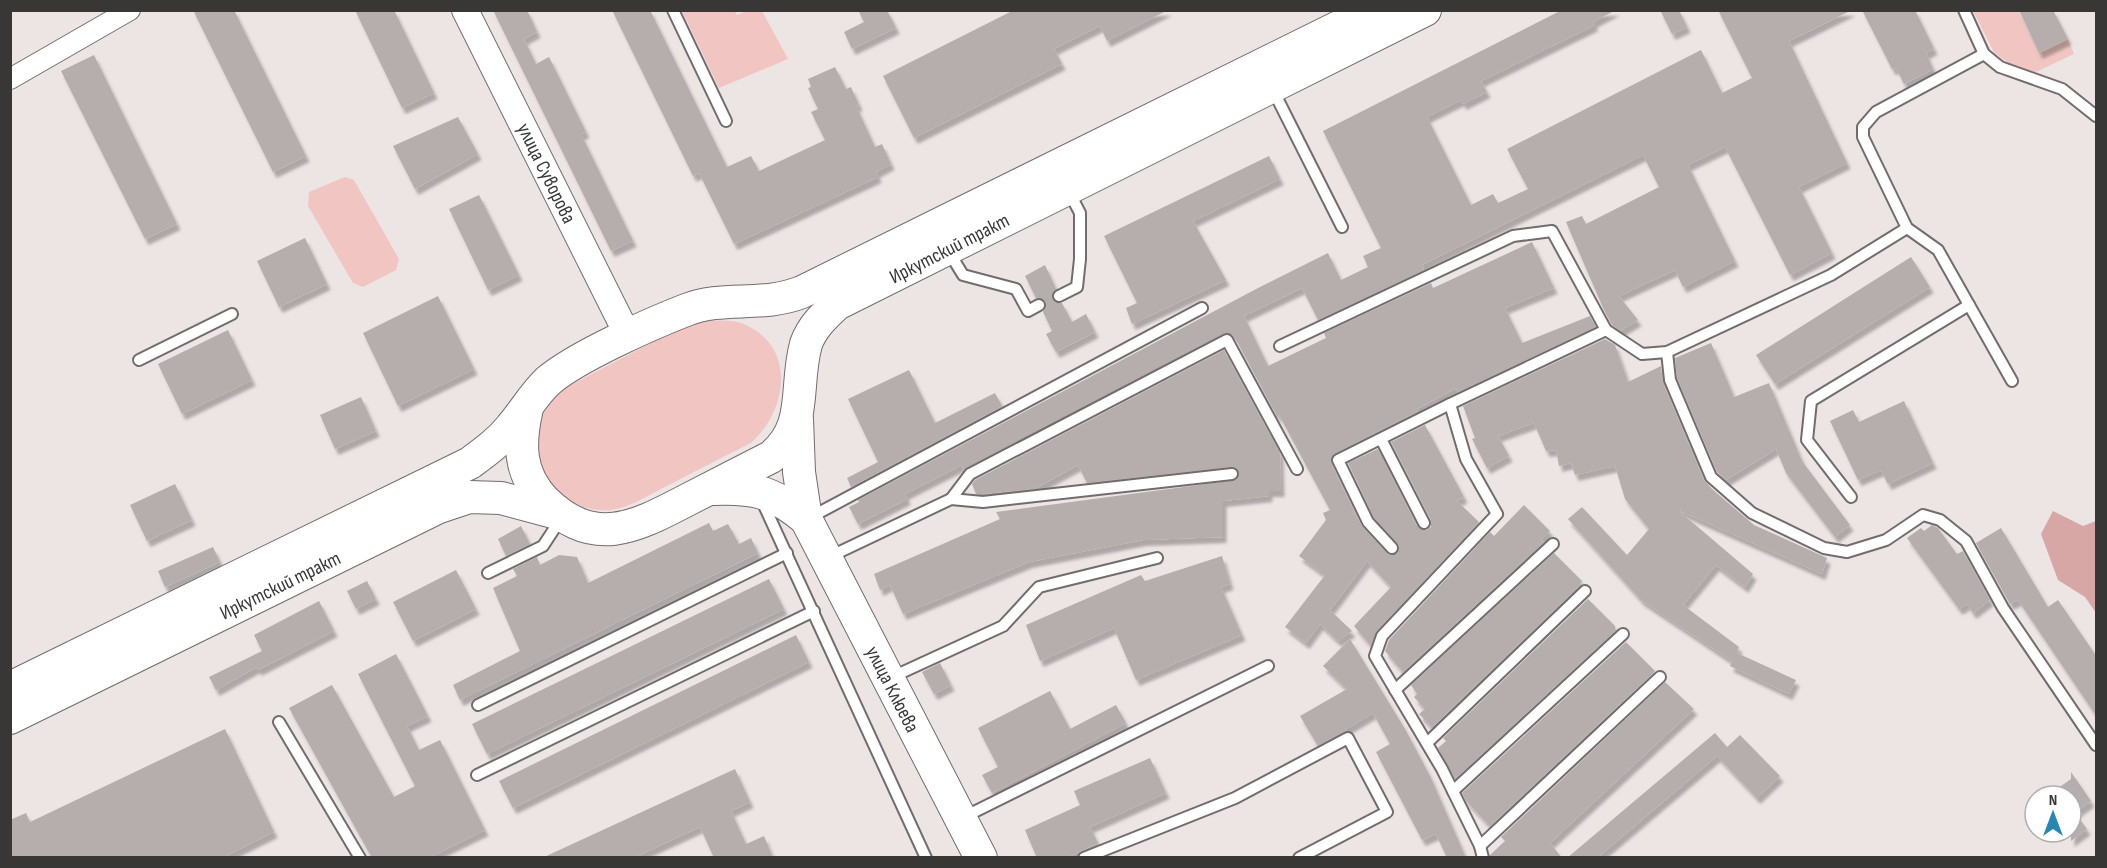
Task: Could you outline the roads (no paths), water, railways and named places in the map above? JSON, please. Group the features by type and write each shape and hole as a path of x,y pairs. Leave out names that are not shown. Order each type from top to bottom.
{"main road":[{"name":"Иркутский тракт","path":"10,688 453,473 495,445 547,382 560,372 628,336 688,309 715,303 774,302 802,292 1373,10"},
{"name":"Иркутский тракт","path":"10,718 439,507 469,497 501,498 560,515 593,529 624,529 709,489 771,457 789,437 797,419 807,344 817,322 837,304 1425,10"},
{"name":"Иркутский тракт","path":"526,408 520,440 524,467 536,491 560,515"},
{"name":"улица Клюева","path":"797,419 799,472 806,519 887,680 981,858"},
{"name":"улица Клюева","path":"709,489 756,489 770,494 806,519"}],"street":[{"path":"10,79 130,10"},
{"name":"улица Суворова","path":"465,10 628,336"}],"lane":[{"path":"673,10 726,121"},
{"path":"1964,10 1984,54 2000,67 2062,89 2097,116"},
{"path":"1984,54 1876,112 1863,127 1867,148 1907,228 1938,250 2012,381"},
{"path":"1271,87 1342,227"},
{"path":"1059,296 1077,287 1080,259 1080,213 1067,189"},
{"path":"1280,346 1513,236 1552,231 1606,330 1642,354 1667,352 1831,275 1907,228"},
{"path":"948,249 963,275 1016,289 1028,311 1039,305"},
{"path":"1851,497 1807,440 1811,401 1969,305"},
{"path":"806,519 1202,309"},
{"path":"139,360 232,314"},
{"path":"1392,548 1368,522 1338,460 1606,330"},
{"path":"826,558 951,499 970,474 1227,340 1297,469"},
{"path":"1667,352 1670,380 1711,477 1752,513 1824,548 1847,552 1886,540 1923,515 1940,520 1966,541 2002,608 2097,745"},
{"path":"1450,404 1466,459 1497,514 1382,636 1375,657 1453,791 1480,846 1483,858"},
{"path":"1381,439 1424,524"},
{"path":"951,499 983,502 1232,474"},
{"path":"756,489 926,858"},
{"path":"488,573 543,546 560,515"},
{"path":"1395,690 1553,544"},
{"path":"478,705 787,553"},
{"path":"887,680 1003,626 1039,587 1157,558"},
{"path":"1427,744 1585,591"},
{"path":"477,775 814,611"},
{"path":"1453,791 1623,634"},
{"path":"961,819 1268,666"},
{"path":"1480,846 1660,677"},
{"path":"279,722 360,858"},
{"path":"1084,858 1235,798 1348,738 1387,812 1299,858"}]}
